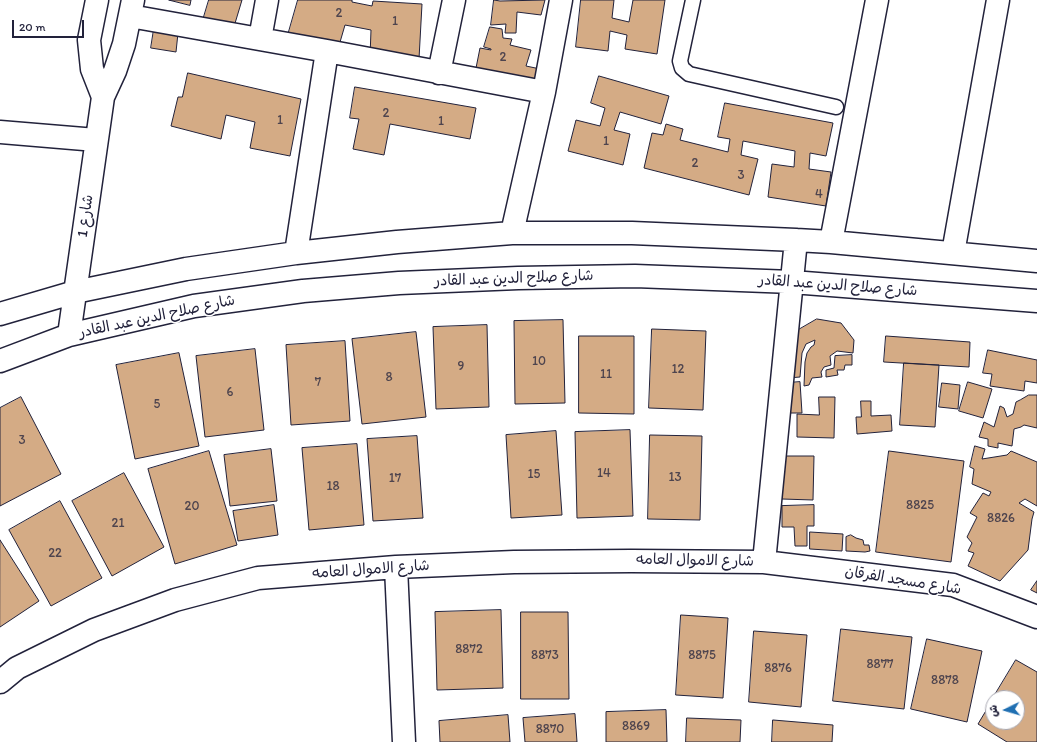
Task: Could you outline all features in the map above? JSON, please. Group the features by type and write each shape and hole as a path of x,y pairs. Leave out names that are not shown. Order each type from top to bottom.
{"street":[{"name":"شارع 1","path":"97,0 89,40 92,70 102,97"},
{"path":"260,39 268,0"},
{"path":"438,72 454,0"},
{"path":"512,233 544,92 561,0"},
{"path":"831,242 877,0"},
{"path":"953,253 998,0"},
{"name":"شارع 1","path":"69,335 102,97 115,71 124,44 132,8"},
{"path":"132,8 260,39 544,92"},
{"path":"296,253 327,51"},
{"path":"0,132 96,140"},
{"path":"0,314 75,292 186,269 296,253 397,242 512,233 632,233 796,240 1037,261"},
{"path":"764,562 796,240"},
{"name":"شارع صلاح الدين عبد القادر","path":"0,361 69,335 194,306 303,291 399,283 518,278 635,276 792,282 1037,301"},
{"name":"شارع الاموال العامه","path":"0,682 17,668 94,630 175,600 258,578 396,567 514,562 764,562"},
{"name":"شارع مسجد الفرقان","path":"764,562 953,585 1037,617"},
{"path":"396,567 404,742"}],"lane":[{"path":"693,0 680,61 682,68 689,74 836,107"}],"building":[{"path":"169,0 191,0 190,5"},
{"path":"209,0 242,0 233,30 203,20"},
{"path":"298,0 352,0 352,2 372,6 373,1 422,4 419,59 370,57 371,30 345,25 338,49 288,35"},
{"path":"494,0 545,0 541,15 517,12 516,33 505,33 506,24 491,25"},
{"path":"581,0 614,0 612,18 629,22 633,0 665,0 657,54 625,49 627,35 610,31 608,51 576,47"},
{"path":"490,27 502,29 503,38 512,39 510,45 531,50 526,66 545,70 539,88 475,73 480,48 491,50 484,47"},
{"path":"154,29 178,33 176,52 151,48"},
{"path":"188,73 301,99 290,156 250,148 255,122 226,115 221,139 171,126 178,97 182,97"},
{"path":"599,76 669,96 661,124 620,112 614,130 630,134 623,165 568,151 576,120 600,126 605,108 591,103"},
{"path":"355,87 476,108 470,139 390,124 384,155 353,149 359,119 350,118"},
{"path":"725,103 833,123 826,156 810,153 809,169 831,172 826,206 768,197 772,164 794,167 795,151 743,141 741,155 758,159 749,195 644,168 652,133 663,135 666,124 683,129 680,140 728,152 730,139 718,137"},
{"path":"817,319 841,323 854,340 853,353 837,351 830,356 831,365 824,367 821,372 822,377 812,378 809,385 804,386 807,353 814,345 815,340 806,344 802,353 800,377 788,378 793,333"},
{"path":"563,320 565,403 515,404 514,321"},
{"path":"487,325 489,407 436,409 433,327"},
{"path":"652,329 706,331 703,410 649,408"},
{"path":"416,332 426,417 362,424 352,339"},
{"path":"579,336 634,336 634,414 579,413"},
{"path":"886,336 970,342 969,367 884,362"},
{"path":"345,341 350,421 291,425 286,345"},
{"path":"255,349 264,430 205,437 196,356"},
{"path":"988,350 1037,360 1037,383 1025,381 1024,391 990,386 992,374 983,373"},
{"path":"179,353 199,446 135,459 116,365"},
{"path":"852,355 852,365 845,365 844,370 837,370 838,375 826,377 826,370 834,368 835,356"},
{"path":"904,363 939,365 935,427 900,425"},
{"path":"800,382 802,413 790,413 788,383"},
{"path":"968,382 992,389 983,418 959,411"},
{"path":"942,383 960,385 958,409 939,407"},
{"path":"1029,395 1037,395 1037,428 1024,425 1014,429 1012,446 998,443 998,448 988,446 988,439 979,437 984,422 994,427 1000,406 1004,408 1007,417 1013,414 1016,402"},
{"path":"21,397 61,474 0,506 0,408"},
{"path":"819,397 835,397 834,438 797,437 797,414 819,415"},
{"path":"861,401 871,401 871,416 891,415 892,431 857,434 856,417 861,417"},
{"path":"630,430 633,516 577,518 575,432"},
{"path":"556,431 562,515 511,518 506,435"},
{"path":"650,435 702,436 700,520 648,519"},
{"path":"417,436 423,518 373,521 367,439"},
{"path":"357,444 364,525 309,530 302,448"},
{"path":"975,446 985,449 982,459 1007,455 1011,451 1037,462 1037,506 1025,499 1019,503 1034,512 1028,550 1000,581 968,566 974,553 968,551 972,543 967,537 977,517 970,513 983,493 989,496 991,492 972,484 974,469 970,467"},
{"path":"271,449 277,501 230,506 224,455"},
{"path":"209,451 237,545 175,564 148,469"},
{"path":"889,451 964,461 951,562 876,552"},
{"path":"783,456 814,456 813,500 782,499"},
{"path":"124,473 164,547 112,576 72,501"},
{"path":"60,501 102,578 51,606 9,530"},
{"path":"274,505 278,535 238,541 233,511"},
{"path":"814,505 814,526 807,526 807,546 795,546 794,527 782,527 782,506"},
{"path":"810,532 843,534 842,551 810,549"},
{"path":"851,535 863,540 864,545 869,545 870,551 846,551 846,537"},
{"path":"0,540 39,601 0,627"},
{"path":"1037,581 1037,593 1031,590"},
{"path":"501,610 503,688 437,690 435,612"},
{"path":"521,612 568,612 569,699 521,699"},
{"path":"681,615 728,618 723,698 676,695"},
{"path":"841,629 912,637 904,709 833,701"},
{"path":"754,631 807,635 801,707 749,702"},
{"path":"927,639 982,651 967,722 911,709"},
{"path":"1016,660 1037,672 1037,742 1007,742 988,730 1025,730 1025,690 998,690"},
{"path":"666,710 667,742 606,742 606,712"},
{"path":"985,712 985,728 978,724"},
{"path":"575,714 577,742 525,742 523,718"},
{"path":"508,715 510,742 440,742 439,721"},
{"path":"687,718 741,720 740,742 686,742"},
{"path":"773,720 833,725 832,742 772,742"}]}
